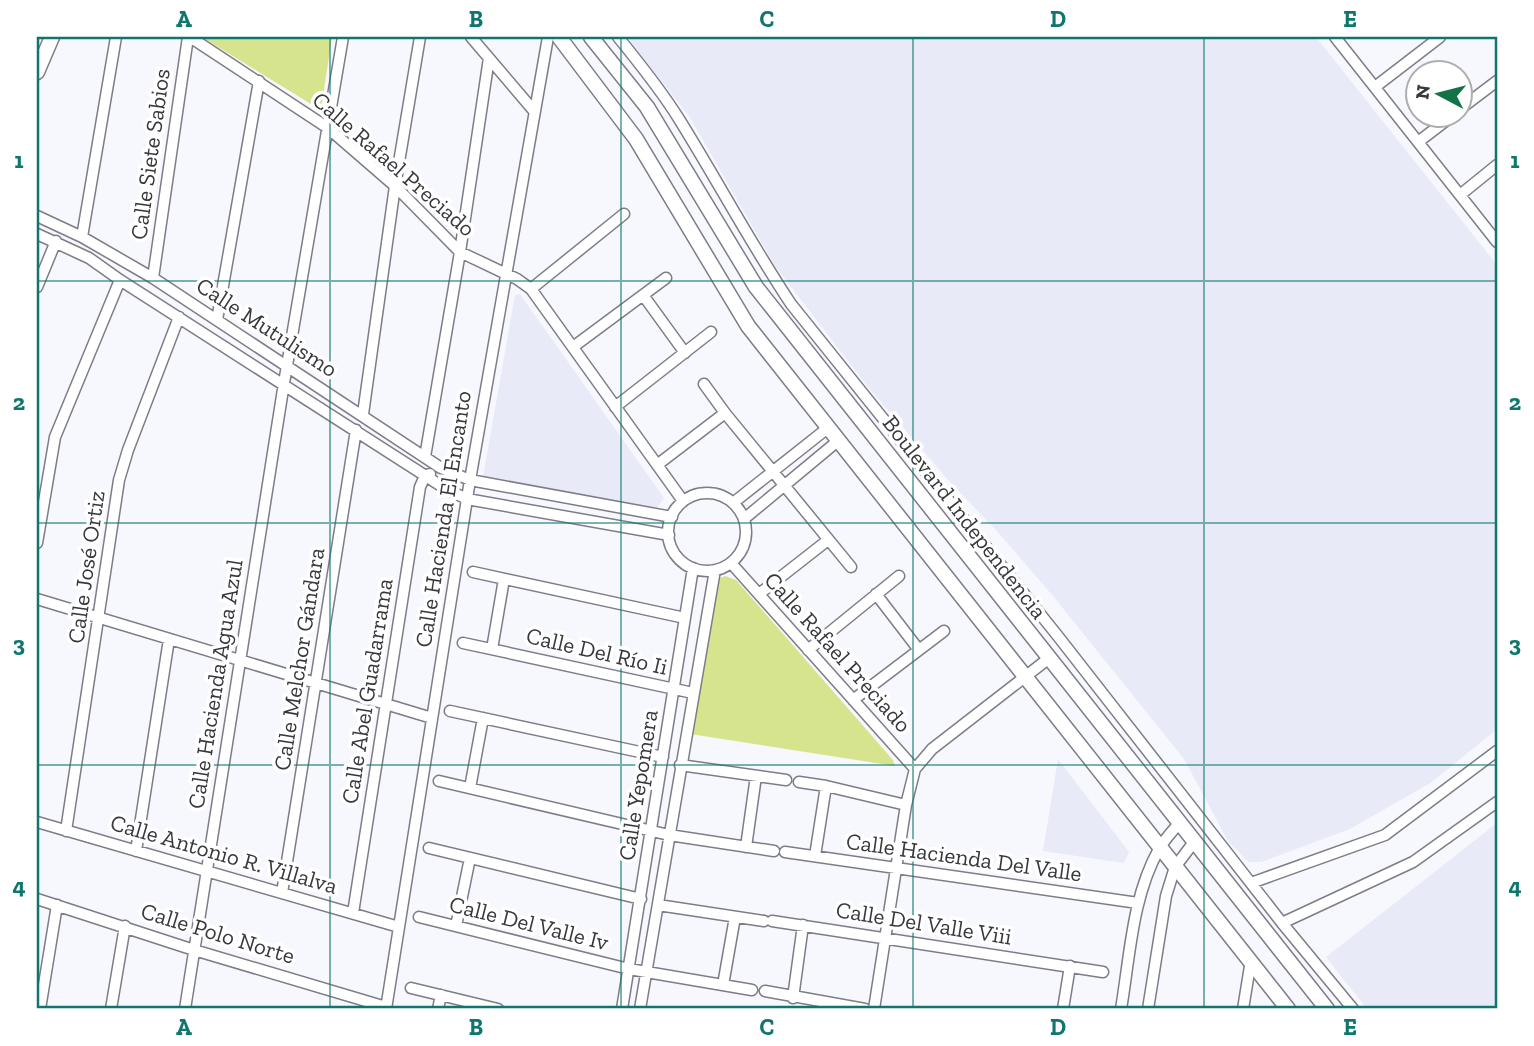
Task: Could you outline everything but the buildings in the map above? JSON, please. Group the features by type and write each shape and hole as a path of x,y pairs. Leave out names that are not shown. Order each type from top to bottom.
{"main road":[{"path":"37,72 52,37"},
{"path":"559,37 636,139 748,326 1288,1009"},
{"name":"Boulevard Independencia","path":"590,37 647,107 756,287 1327,1009"}],"street":[{"path":"82,237 116,37"},
{"name":"Calle Rafael Preciado","path":"189,37 328,128 395,186 460,252 505,273 531,289 683,501"},
{"name":"Calle Siete Sabios","path":"152,278 189,37"},
{"name":"Calle Hacienda Agua Azul","path":"185,1009 284,383 343,37"},
{"path":"363,414 395,186 421,37"},
{"path":"471,37 534,111"},
{"name":"Calle Hacienda El Encanto","path":"386,1008 470,480 548,37"},
{"path":"618,37 680,120 791,304 1353,1009"},
{"path":"1335,37 1497,242"},
{"path":"1375,87 1440,37"},
{"path":"425,457 489,58"},
{"path":"217,320 259,81"},
{"path":"1474,99 1497,81"},
{"path":"1418,142 1434,130"},
{"path":"1460,195 1497,165"},
{"path":"531,289 624,214"},
{"name":"Calle Mutulismo","path":"37,216 82,237 152,278 363,414 441,468 470,480 672,517"},
{"name":"Calle Mutulismo","path":"37,233 89,258 425,476 467,499 669,535"},
{"path":"37,287 56,241"},
{"path":"573,347 666,278"},
{"path":"37,543 55,437 120,280"},
{"path":"643,295 685,353"},
{"name":"Calle José Ortiz","path":"66,831 121,471 179,317"},
{"path":"615,407 711,332"},
{"path":"704,384 725,414 851,567"},
{"path":"657,465 725,414"},
{"path":"733,503 829,427"},
{"name":"Calle Melchor Gándara","path":"282,894 356,430"},
{"path":"744,519 839,440"},
{"path":"425,476 441,468"},
{"name":"Calle Abel Guadarrama","path":"353,914 421,487 425,476"},
{"path":"713,494 733,503 744,519 745,538 742,548 731,563 715,570 693,568 685,564 674,551 669,535 672,517 683,501 692,496 713,494"},
{"path":"759,594 828,540"},
{"name":"Calle Rafael Preciado","path":"731,563 915,769"},
{"path":"985,578 1002,566"},
{"name":"Calle Yepomera","path":"622,1009 693,568"},
{"name":"Calle Yepomera","path":"640,1009 715,570"},
{"path":"473,572 685,618"},
{"path":"808,650 899,576"},
{"name":"Calle Del Río Ii","path":"492,649 504,579"},
{"path":"876,594 919,650"},
{"path":"37,599 432,718"},
{"path":"853,700 944,631"},
{"path":"136,851 169,639"},
{"name":"Calle Del Río Ii","path":"463,643 693,694"},
{"path":"874,1009 895,869 915,769 932,749 1048,659"},
{"path":"450,711 663,757"},
{"path":"470,788 483,718"},
{"path":"1251,883 1385,835 1497,751"},
{"path":"680,765 786,780"},
{"path":"746,846 756,776"},
{"name":"Calle Hacienda Del Valle","path":"439,781 669,835 1138,903"},
{"path":"799,782 906,805"},
{"path":"815,856 825,786"},
{"path":"1282,923 1413,862 1497,802"},
{"name":"Calle Antonio R. Villalva","path":"37,822 399,927"},
{"path":"1121,1009 1138,903 1160,847 1179,823"},
{"path":"1148,1009 1166,896 1175,867 1194,842"},
{"path":"429,848 641,899"},
{"path":"456,926 470,858"},
{"name":"Calle Polo Norte","path":"37,899 386,1008"},
{"path":"40,1009 41,972 57,905"},
{"path":"658,905 735,916 723,985"},
{"name":"Calle Del Valle Viii","path":"735,916 1103,972"},
{"name":"Calle Del Valle Iv","path":"418,917 647,972"},
{"path":"793,998 803,925"},
{"path":"111,1009 125,926"},
{"path":"1243,1009 1251,960"},
{"path":"1063,1009 1070,966"},
{"path":"647,972 752,990"},
{"path":"411,988 498,1009"},
{"path":"765,991 865,1009"},
{"path":"438,1009 441,995"}],"shaded area":[{"path":"627,37 1316,37 1497,265 1497,729 1432,782 1350,829 1261,862 1249,862 1228,841 1184,759 1053,596 868,387 775,266 689,116"},
{"path":"520,294 664,498 657,508 483,477 515,295"},
{"path":"1058,759 1129,852 1124,863 1043,851"},
{"path":"1497,823 1497,1009 1367,1009 1326,957"}],"green space":[{"path":"202,37 332,37 322,103 314,106"},
{"path":"725,576 736,580 893,760 895,766 690,734 714,581"}]}
